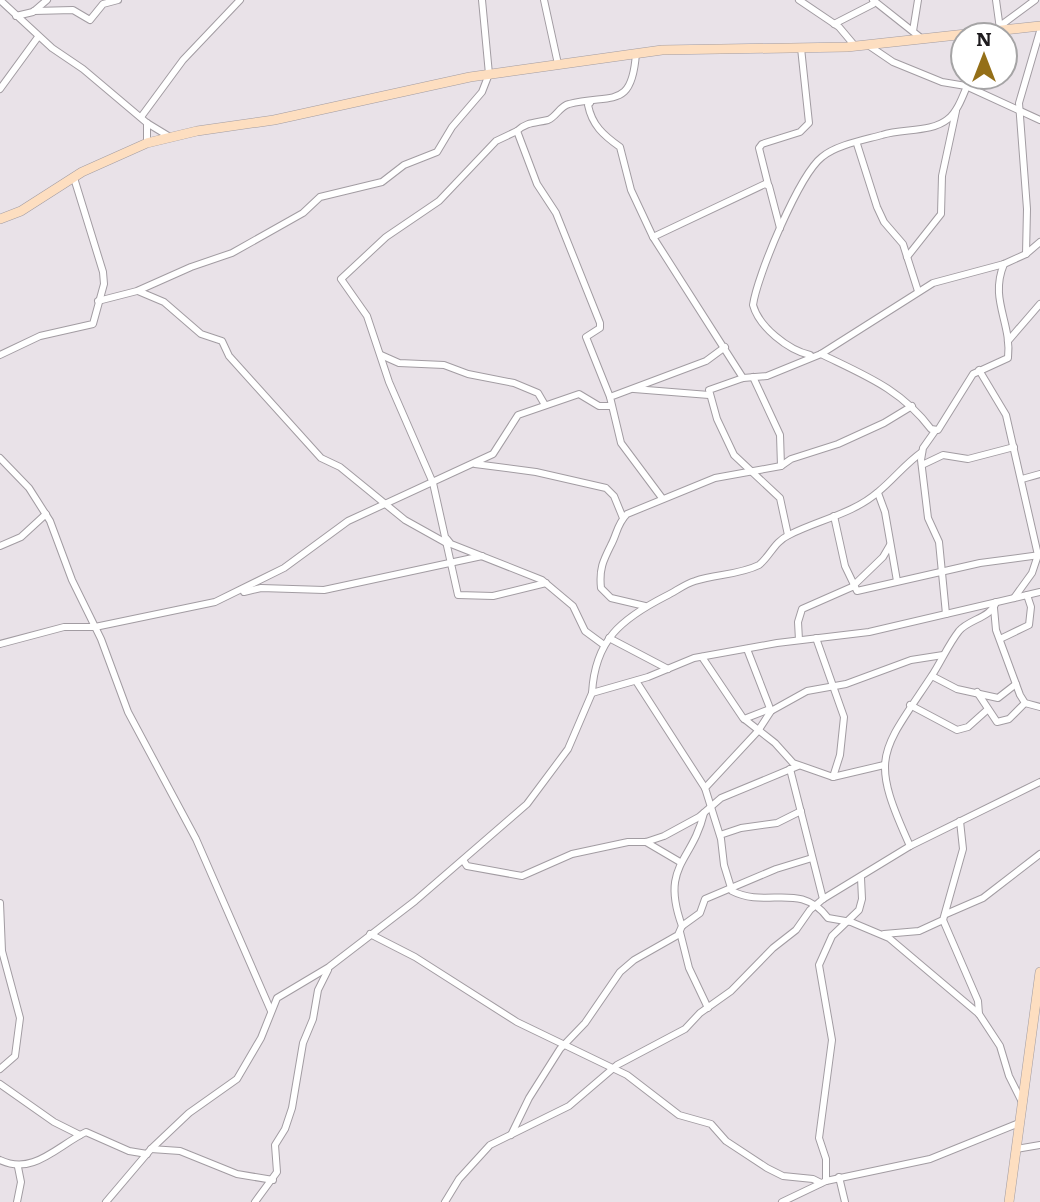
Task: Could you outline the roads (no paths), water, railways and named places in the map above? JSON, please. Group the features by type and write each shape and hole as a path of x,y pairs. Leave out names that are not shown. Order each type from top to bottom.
{"street":[{"path":"0,0 38,37 147,123 170,137"},
{"path":"30,30 34,12 47,0"},
{"path":"0,13 73,10 90,20 103,4 118,0"},
{"path":"141,117 183,60 240,0"},
{"path":"98,301 138,291 191,267 232,253 303,213 320,197 382,182 404,165 437,152 452,127 482,92 489,74 481,0"},
{"path":"544,0 558,64"},
{"path":"799,0 850,37 855,46"},
{"path":"913,31 918,0"},
{"path":"996,0 998,21"},
{"path":"1010,21 1035,0"},
{"path":"834,24 873,2 920,38"},
{"path":"1019,28 1040,26"},
{"path":"1026,254 1027,209 1018,108 1040,32"},
{"path":"0,219 21,211 118,154 147,143 274,120 489,74 636,53 855,46 949,35"},
{"path":"0,89 38,37"},
{"path":"867,45 893,62 949,82"},
{"path":"780,228 759,156 762,144 800,132 809,123 801,48"},
{"path":"546,583 502,594 464,597 458,595 433,483 389,382 367,316 341,278 386,237 439,201 496,141 530,123 551,119 567,104 616,98 626,92 636,53"},
{"path":"810,355 778,339 756,316 753,305 780,228 802,182 822,157 884,134 940,124 951,117 964,91"},
{"path":"978,91 1040,120"},
{"path":"591,103 588,105 592,122 609,141 620,147 631,190 653,237 691,300 743,377"},
{"path":"907,257 941,214 942,176 956,108"},
{"path":"147,123 147,143"},
{"path":"517,131 537,184 556,213 600,323 600,328 586,337 610,401 621,443 662,498"},
{"path":"857,144 884,222 903,244 918,291"},
{"path":"0,355 40,336 90,326 104,284 103,272 74,178"},
{"path":"653,237 768,184"},
{"path":"788,535 780,498 750,473 734,455 709,390 716,385 743,377 781,371 810,355 821,354 933,283 1004,264 1026,254 1040,242"},
{"path":"106,1202 149,1152 189,1113 237,1079 261,1038 277,998 329,967 415,901 514,818 536,796 568,749 592,693 593,667 604,645 625,620 645,606 694,581 759,565 773,546 788,535 834,516 878,492 903,466 922,452 938,430 960,390 979,370 1007,358 1007,341 996,283 1004,264"},
{"path":"138,291 164,302 201,334 212,335 222,341 233,360 321,458 340,467 405,520 451,544 546,583 573,606 585,631 604,645"},
{"path":"1007,341 1040,304"},
{"path":"0,644 64,627 95,627 203,605 265,579 338,527 498,451 513,419 579,394 599,406 629,388 696,365 725,348"},
{"path":"821,354 877,379 912,405 935,431"},
{"path":"381,355 399,363 444,365 468,374 514,383 538,393 545,405"},
{"path":"979,370 1006,415 1039,555 1032,573 1013,598"},
{"path":"753,377 780,435 781,466"},
{"path":"629,388 709,395"},
{"path":"645,606 611,598 601,588 603,556 612,544 623,518 662,498 715,478 781,466 869,431 912,405"},
{"path":"922,464 943,455 968,459 1014,447"},
{"path":"922,452 928,518 937,537 946,614"},
{"path":"0,458 29,488 46,514 128,712 147,744 162,779 175,796 182,818 219,886 271,1011"},
{"path":"475,464 536,472 606,488 614,496 623,518"},
{"path":"1022,480 1040,474"},
{"path":"878,492 897,581"},
{"path":"0,545 21,537 46,514"},
{"path":"834,516 852,587 856,591 870,590 897,581 979,563 1039,555"},
{"path":"799,640 798,622 802,609 852,587 883,556 890,545"},
{"path":"229,594 261,588 324,590 378,581 451,561 482,556"},
{"path":"592,693 636,681 702,657 799,640 869,632 995,605 1040,592"},
{"path":"1000,639 1029,625 1031,607 1027,595"},
{"path":"995,605 1000,639 1016,684 1026,703 1040,707"},
{"path":"910,846 886,789 884,765 893,732 960,630 995,605"},
{"path":"609,638 668,669"},
{"path":"816,638 844,717 840,755 833,777"},
{"path":"747,649 770,710"},
{"path":"744,719 770,710 797,695 911,660 943,655"},
{"path":"702,657 730,704 799,765 833,777 884,765"},
{"path":"932,676 957,689 998,698 1016,684"},
{"path":"636,681 705,788 707,811 720,835 731,887 738,894 748,896 806,898 820,902"},
{"path":"976,692 987,710 1001,723 1026,703"},
{"path":"910,705 957,730 968,727 987,710"},
{"path":"705,788 758,731 770,710"},
{"path":"463,860 467,866 522,876 572,854 628,842 646,842 664,836 707,811 721,798 799,765"},
{"path":"790,769 813,858 820,902 828,918 882,934 979,1014 1000,1046 1009,1076 1022,1102"},
{"path":"446,1202 459,1179 490,1145 579,1100 613,1069 641,1050 677,1034 731,991 796,930 820,902 910,846 1040,782"},
{"path":"707,811 699,831 680,862 673,889 689,968 708,1008"},
{"path":"720,835 727,831 777,823 801,811"},
{"path":"960,821 962,849 944,917 978,1001 979,1014"},
{"path":"646,842 680,862"},
{"path":"882,934 919,931 983,898 1040,855"},
{"path":"512,1135 529,1098 564,1044 585,1023 603,993 628,964 700,914 705,899 813,858"},
{"path":"823,1182 826,1159 819,1138 832,1040 819,965 826,943 859,909 862,899 860,878"},
{"path":"0,903 2,951 20,1018 15,1056 0,1069"},
{"path":"370,934 415,957 517,1022 637,1082 679,1115 715,1127 726,1141 768,1168 783,1176 823,1182"},
{"path":"258,1200 276,1172 275,1145 285,1129 292,1108 303,1043 313,1019 318,990 329,967"},
{"path":"1009,1202 1040,972"},
{"path":"312,978 318,990"},
{"path":"0,1084 54,1122 80,1135"},
{"path":"782,1202 823,1182 930,1159 1019,1123"},
{"path":"0,1160 18,1167 39,1159 80,1135 93,1132 129,1151 180,1152 237,1174 273,1180"},
{"path":"1016,1149 1040,1145"},
{"path":"17,1202 21,1182 18,1167"},
{"path":"839,1177 845,1202"}]}
